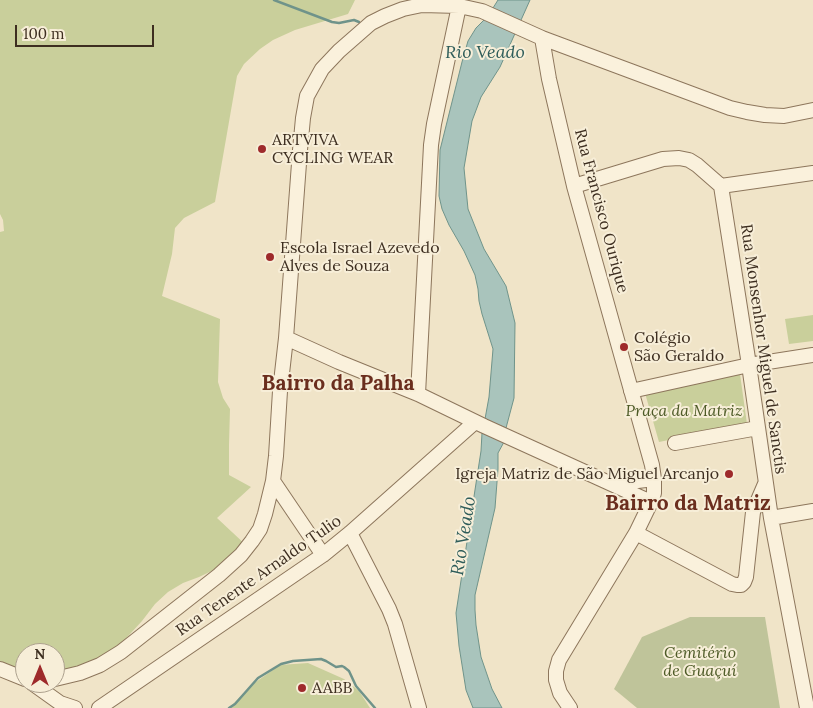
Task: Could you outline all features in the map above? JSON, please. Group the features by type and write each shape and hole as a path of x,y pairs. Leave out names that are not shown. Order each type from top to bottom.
{"street":[{"path":"418,394 431,145 461,3"},
{"path":"65,676 100,665 121,652 242,555 260,529 273,481 276,456 303,118 308,96 322,69 339,50 371,22 403,9 422,5 461,3 542,38 730,108 764,115 784,116 813,110"},
{"name":"Rua Francisco Ourique","path":"542,38 549,79 574,186 652,465 654,479 654,493 636,533 560,660 556,671 556,680 560,693 570,708"},
{"path":"574,186 664,159 679,158 697,165 721,190"},
{"path":"721,190 813,173"},
{"path":"721,190 813,182"},
{"name":"Rua Monsenhor Miguel de Sanctis","path":"721,190 765,484 807,708"},
{"path":"286,338 418,394 651,502"},
{"path":"631,391 813,346"},
{"path":"748,361 813,355"},
{"name":"Rua Tenente Arnaldo Tulio","path":"101,707 323,555 480,424"},
{"path":"675,443 758,428"},
{"path":"612,484 654,479"},
{"path":"273,481 323,555"},
{"path":"636,533 732,584 741,585 746,578 753,512 765,484"},
{"path":"771,518 813,511"},
{"path":"350,533 395,624 419,708"},
{"path":"0,669 15,675"},
{"path":"46,693 60,703 75,708"}],"green space":[{"path":"0,0 355,0 348,14 295,30 273,40 244,64 237,76 215,202 184,218 175,228 172,254 162,296 220,319 218,382 223,398 230,409 229,475 251,487 217,518 248,547 220,567 183,583 168,592 155,604 106,660 65,670 65,643 15,643 15,669 0,664 0,232 4,231 3,220 0,214"},
{"path":"813,315 813,341 789,344 785,319"},
{"name":"Praça da Matriz","path":"740,374 747,424 659,442 645,393 682,384"},
{"name":"Cemitério de Guaçuí","path":"690,617 765,617 780,708 637,708 614,689 642,637"},
{"name":"AABB","path":"308,663 344,679 359,691 370,708 229,708 253,684 280,665"}],"water":[{"name":"Rio Veado","path":"498,0 530,0 500,67 481,97 472,121 464,168 468,209 484,249 506,286 515,323 514,398 506,428 485,419 493,349 482,314 475,275 449,225 439,196 440,150 468,41"},
{"path":"482,433 504,442 498,453 495,508 475,595 476,625 481,657 492,689 502,708 473,708 466,690 456,613 481,451"}],"waterway":[{"path":"274,0 332,22 339,23 354,20 359,22"},
{"path":"229,708 235,704 258,678 281,664 321,659 336,667 342,666 349,671 356,686 375,708"}],"place":[{"name":"ARTVIVA CYCLING WEAR","path":"262,149"},
{"name":"Escola Israel Azevedo Alves de Souza","path":"270,257"},
{"name":"Colégio São Geraldo","path":"624,347"},
{"name":"Igreja Matriz de São Miguel Arcanjo","path":"729,474"},
{"name":"AABB","path":"302,688"}],"district":[{"name":"Bairro da Palha","path":"338,384"},
{"name":"Bairro da Matriz","path":"688,504"}]}
